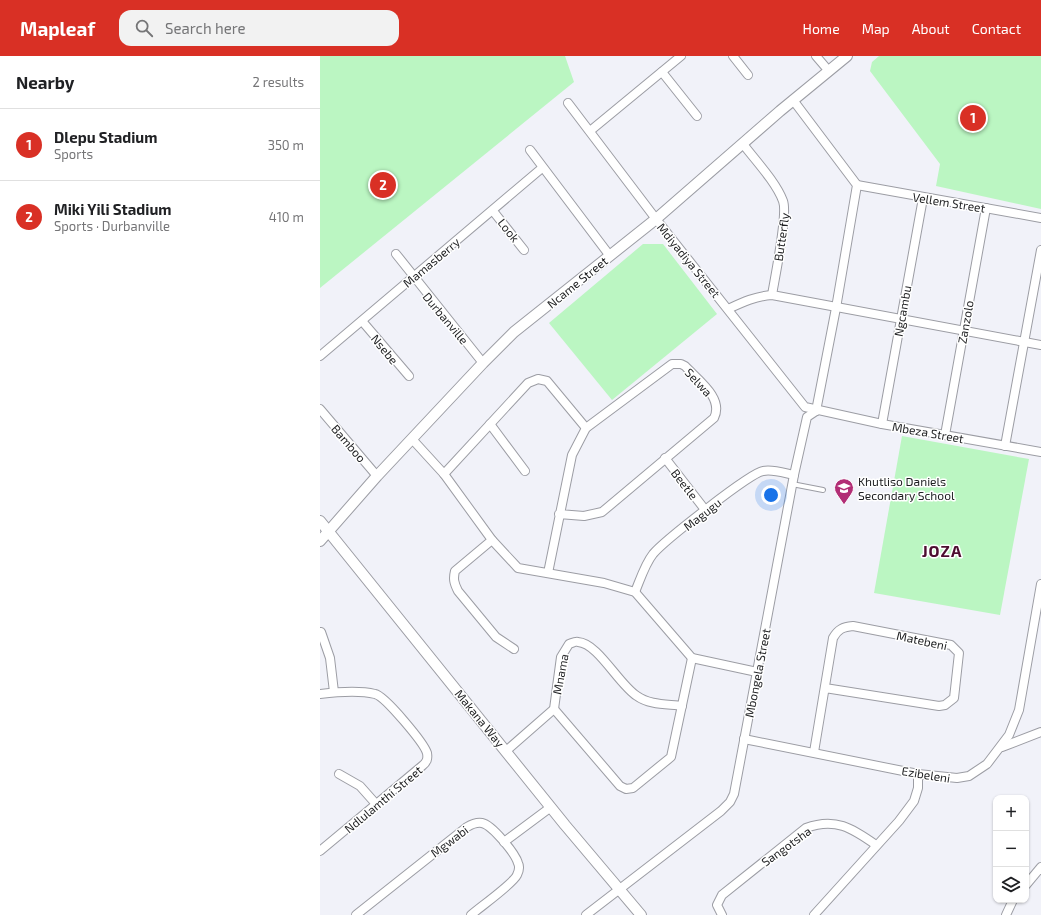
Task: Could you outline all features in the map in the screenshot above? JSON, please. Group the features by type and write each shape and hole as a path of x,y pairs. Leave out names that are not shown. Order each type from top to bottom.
{"street":[{"path":"590,131 681,56"},
{"path":"733,56 748,75"},
{"path":"816,56 828,70"},
{"name":"Ncame Street","path":"320,541 377,476 514,332 656,219 828,70 847,56"},
{"path":"662,72 697,116"},
{"path":"793,100 857,185 836,308 816,411"},
{"name":"Mdiyadiya Street","path":"568,103 656,219 805,407 816,411"},
{"name":"Butterfly","path":"743,144 779,192 784,202 784,219 772,295"},
{"path":"530,150 542,168 610,256"},
{"name":"Mamasberry","path":"320,356 542,168"},
{"name":"Vellem Street","path":"857,185 1041,218"},
{"name":"Ngcambu","path":"882,424 923,198"},
{"name":"Zanzolo","path":"945,435 986,208"},
{"name":"Look","path":"493,211 524,250"},
{"path":"1005,446 1041,250"},
{"name":"Durbanville","path":"396,254 413,278 483,363"},
{"path":"728,309 748,300 772,295 1041,345"},
{"name":"Nsebe","path":"362,322 409,376"},
{"name":"Selwa","path":"548,574 559,514 572,455 586,428 672,364 681,364 716,400 718,412 714,418 602,512 584,516 559,514"},
{"path":"444,474 528,383 538,379 547,381 586,428"},
{"name":"Bamboo","path":"320,409 377,476"},
{"name":"Mbeza Street","path":"816,411 1041,452"},
{"name":"Mbongela Street","path":"586,915 730,802 737,784 744,739 792,484 807,417 816,411"},
{"path":"490,424 525,471"},
{"path":"412,440 444,474 492,540 518,568 604,584 635,592 692,658 757,672"},
{"name":"Beetle","path":"665,458 706,511"},
{"name":"Magugu","path":"635,592 652,555 659,548 754,475 763,471 794,475"},
{"name":"Makana Way","path":"320,521 551,807 641,915"},
{"path":"492,540 455,571 454,583 458,591 496,637 514,649"},
{"name":"Ezibeleni","path":"744,739 918,774 957,778 970,776 978,771 1001,748 1009,736 1018,710 1038,613 1041,584"},
{"name":"Matebeni","path":"814,752 833,638 836,632 844,627 853,626 951,645 959,653 954,698 945,705 939,706 825,688"},
{"path":"322,632 330,658 334,692"},
{"name":"Mnama","path":"506,751 554,709 561,656 569,644 578,641 587,644 596,652 626,688 637,697 656,703 682,706"},
{"path":"554,709 620,786 626,789 633,788 671,757 692,658"},
{"name":"Ndlulamthi Street","path":"320,694 334,692 376,694 382,697 389,703 425,748 427,753 427,762 320,851"},
{"path":"1001,748 1041,732"},
{"path":"339,774 360,786 376,804"},
{"path":"814,915 899,821 914,801 918,788 918,774"},
{"path":"504,842 551,807"},
{"name":"Mgwabi","path":"356,915 461,831 474,823 486,824 504,842 519,863 517,877 471,915"},
{"name":"Sangotsha","path":"722,915 717,905 722,895 806,828 820,823 833,823 854,829 876,845"},
{"path":"1029,881 1041,867"},
{"path":"1006,915 1012,903"}],"lane":[{"path":"792,484 823,490"}],"green space":[{"path":"320,56 565,56 574,82 320,288"},
{"path":"879,56 1041,56 1041,209 936,186 940,164 870,71 872,62"},
{"path":"643,244 663,244 717,314 612,400 549,323"},
{"path":"902,436 1029,459 1000,615 874,593"}],"place":[{"name":"Dlepu Stadium","path":"973,118"},
{"name":"Miki Yili Stadium","path":"383,185"},
{"name":"Khutliso Daniels Secondary School","path":"844,505"}],"district":[{"name":"JOZA","path":"942,550"}]}
